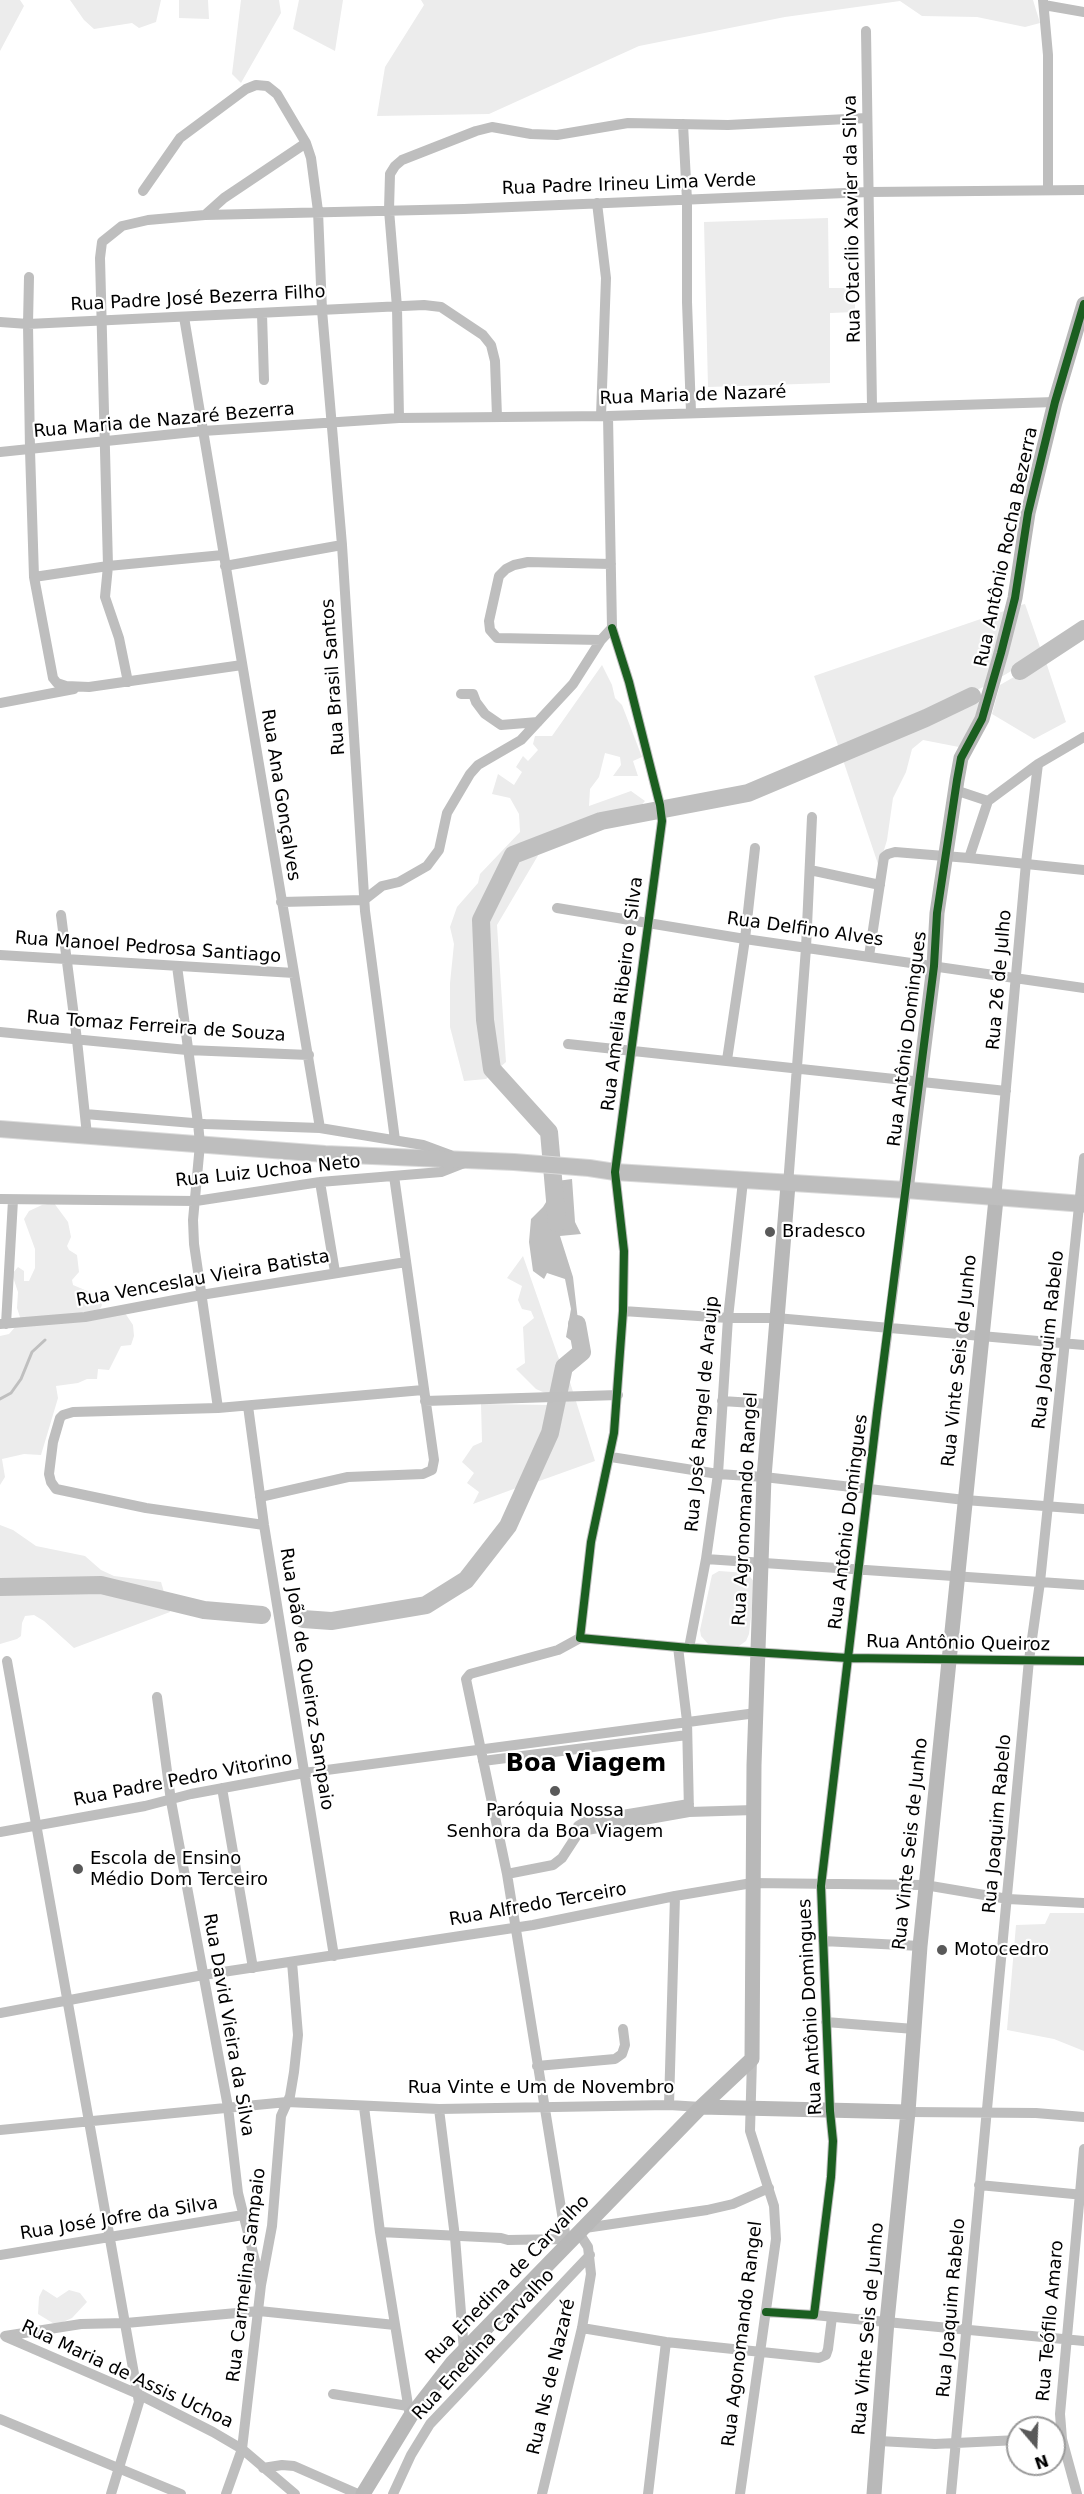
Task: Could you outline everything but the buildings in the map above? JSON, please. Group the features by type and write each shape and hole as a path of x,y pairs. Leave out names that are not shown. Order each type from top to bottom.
{"main road":[{"path":"0,1129 467,1162 514,1162 788,1185 906,1190 996,1199 1082,1204"}],"street":[{"path":"1048,190 1048,55 1043,3 1084,12"},
{"name":"Rua Otacílio Xavier da Silva","path":"866,31 866,151 869,192 872,406"},
{"name":"Rua Brasil Santos","path":"143,191 180,138 246,89 256,85 267,86 277,94 306,143 315,176 322,310 342,546 364,900 395,1140"},
{"path":"399,418 398,307 389,210 390,174 402,160 476,131 492,128 557,135 628,123 728,125 867,118"},
{"path":"683,124 687,200 687,302 691,412"},
{"path":"205,215 224,198 306,143"},
{"name":"Rua Padre Irineu Lima Verde","path":"101,321 102,242 122,226 148,220 205,215 869,192 1084,190"},
{"name":"Rua Amelia Ribeiro e Silva","path":"580,1638 591,1542 611,1457 618,1395 624,1251 615,1172 662,820 629,682 612,628 604,416 606,278 597,203"},
{"path":"29,278 30,450 34,577 53,678 66,686 89,687"},
{"name":"Rua Antônio Rocha Bezerra","path":"962,758 982,719 1001,653 1015,598 1028,513 1055,402 1084,304"},
{"name":"Rua Padre José Bezerra Filho","path":"0,322 28,324 424,305 441,307 483,335 491,345 495,361 497,417"},
{"path":"262,314 264,380"},
{"name":"Rua Ana Gonçalves","path":"184,317 320,1128"},
{"path":"101,321 108,567 105,597 119,638 128,682"},
{"name":"Rua Maria de Nazaré","path":"332,422 399,418 604,416 1055,402"},
{"name":"Rua Maria de Nazaré Bezerra","path":"0,452 203,431 332,422"},
{"path":"34,577 108,567 224,560 342,546"},
{"path":"601,640 497,638 490,630 489,621 499,576 514,565 528,562 611,564"},
{"path":"281,902 364,900 382,886 412,875 430,863 441,843 447,813 470,774 478,765 521,740 573,684 601,640 612,628"},
{"path":"0,703 89,687 242,665"},
{"path":"461,694 473,694 485,714 501,725 538,722"},
{"path":"969,858 988,801 1038,764 1084,737"},
{"name":"Rua Antônio Domingues","path":"814,2315 831,2177 833,2141 821,1886 934,966 937,913 955,790 962,758"},
{"name":"Rua 26 de Julho","path":"996,1199 1026,863 1038,764"},
{"path":"955,790 988,801"},
{"name":"Rua Agronomando Rangel","path":"750,2110 752,1883 764,1477 798,1070 812,817"},
{"path":"727,1060 745,939 755,848"},
{"path":"869,956 884,857 895,852 1084,870"},
{"path":"810,870 880,885"},
{"name":"Rua Delfino Alves","path":"557,908 745,939 1084,988"},
{"path":"61,915 87,1135"},
{"name":"Rua Manoel Pedrosa Santiago","path":"0,955 294,973"},
{"path":"177,966 200,1144 193,1220 194,1244 218,1408"},
{"name":"Rua Tomaz Ferreira de Souza","path":"0,1032 188,1050 309,1055"},
{"path":"568,1044 1006,1091"},
{"path":"85,1114 198,1123 320,1128 423,1145 467,1162"},
{"name":"Rua Joaquim Rabelo","path":"951,2494 1029,1660 1040,1582 1064,1344 1082,1204 1084,1158"},
{"name":"Rua Luiz Uchoa Neto","path":"0,1199 196,1200 320,1182 441,1172 467,1162"},
{"path":"260,1497 348,1477 429,1473 434,1466 394,1176"},
{"name":"Rua José Rangel de Araujp","path":"689,1808 683,1648 706,1559 718,1474 728,1318 743,1181"},
{"path":"320,1182 335,1272"},
{"name":"Rua Vinte Seis de Junho","path":"874,2494 887,2321 908,2112 925,1885 996,1199"},
{"path":"3,1324 13,1200"},
{"name":"Rua Venceslau Vieira Batista","path":"3,1324 85,1317 335,1272 406,1262"},
{"path":"623,1311 728,1318 776,1318 1084,1345"},
{"path":"264,1525 146,1508 56,1489 49,1474 53,1442 60,1418 73,1412 248,1407 424,1396 544,1399 618,1395"},
{"path":"722,1401 769,1404"},
{"name":"Rua João de Queiroz Sampaio","path":"248,1407 264,1525 334,1956"},
{"path":"611,1457 718,1474 764,1477 965,1500 1084,1509"},
{"path":"706,1559 1084,1585"},
{"path":"482,1755 467,1676 558,1650 580,1638"},
{"name":"Rua Antônio Queiroz","path":"580,1638 683,1648 848,1658 1084,1661"},
{"path":"7,1661 138,2394 139,2406 111,2494"},
{"name":"Rua David Vieira da Silva","path":"157,1697 171,1801 228,2107 238,2193 261,2285"},
{"path":"482,1755 687,1721 756,1713"},
{"path":"482,1755 687,1735"},
{"name":"Rua Padre Pedro Vitorino","path":"0,1832 171,1801 182,1796 304,1773 482,1755"},
{"name":"Rua Ns de Nazaré","path":"482,1755 507,1874 543,2107 574,2236 590,2255 591,2274 582,2328 542,2494"},
{"path":"222,1788 253,1968"},
{"path":"507,1874 553,1865 562,1858 577,1835 587,1830 689,1808 754,1810"},
{"name":"Rua Alfredo Terceiro","path":"0,2013 203,1975 515,1927 752,1883 821,1886 925,1885 1008,1899 1084,1903"},
{"path":"669,2105 675,1896"},
{"path":"823,1941 920,1946"},
{"name":"Rua Carmelina Sampaio","path":"226,2494 242,2449 261,2285 272,2226 281,2116 288,2102 294,2072 297,2035 292,1962"},
{"path":"826,2022 914,2029"},
{"path":"537,2066 615,2059 622,2054 625,2045 624,2029"},
{"name":"Rua Enedina de Carvalho","path":"363,2494 409,2411 574,2236 701,2107 752,2059"},
{"name":"Rua Vinte e Um de Novembro","path":"0,2130 288,2102 439,2109 669,2105 750,2110 1036,2113 1084,2117"},
{"path":"333,2394 409,2411 380,2232 364,2107"},
{"path":"439,2109 464,2351"},
{"name":"Rua Agonomando Rangel","path":"740,2494 776,2239 775,2213 769,2188 752,2141 750,2110"},
{"name":"Rua Teófilo Amaro","path":"1060,2416 1084,2149"},
{"path":"979,2185 1081,2195"},
{"path":"380,2232 522,2241 574,2236 733,2204 769,2188"},
{"name":"Rua José Jofre da Silva","path":"0,2255 243,2215"},
{"name":"Rua Enedina Carvalho","path":"393,2494 411,2455 430,2424 590,2255"},
{"path":"2,2336 81,2324 126,2323 259,2311 395,2325"},
{"path":"766,2312 887,2321 1084,2341"},
{"path":"582,2328 666,2342 822,2357 828,2349 832,2317"},
{"name":"Rua Maria de Assis Uchoa","path":"2,2336 138,2394 213,2432 242,2449 295,2494"},
{"path":"648,2494 666,2342"},
{"path":"0,2419 181,2494"},
{"path":"879,2440 935,2444 1006,2440"},
{"name":"Rua Teófilo Amaro","path":"1066,2462 1077,2494"},
{"path":"263,2468 282,2464 294,2466 358,2494"}],"shaded area":[{"path":"0,0 20,0 24,6 0,51"},
{"path":"70,0 161,0 156,22 139,28 132,23 94,29 84,20"},
{"path":"179,0 208,0 209,19 179,18"},
{"path":"241,0 279,0 281,13 241,83 232,74"},
{"path":"299,0 343,0 335,51 293,29"},
{"path":"421,0 1033,0 1040,23 1025,27 977,17 922,16 900,1 785,17 639,46 489,114 377,116 385,67 424,5"},
{"path":"828,218 829,288 850,288 850,304 855,304 855,312 830,313 830,383 708,387 704,222"},
{"path":"1025,604 1042,653 1001,677 1016,606"},
{"path":"1010,609 990,684 840,751 814,676"},
{"path":"1045,659 1066,722 1034,739 992,714 1000,685"},
{"path":"602,665 612,685 615,698 622,705 642,757 633,761 638,776 613,776 621,765 620,757 605,753 599,777 590,789 589,806 631,791 645,801 628,821 546,842 497,925 506,1062 486,1079 464,1081 450,1027 450,983 454,944 450,927 457,907 478,883 480,874 520,832 519,814 510,798 492,794 498,774 514,785 522,772 516,767 523,756 528,761 538,750 533,744 535,736 552,736"},
{"path":"987,691 964,748 923,740 912,749 906,772 893,798 887,840 879,867 842,757"},
{"path":"572,1179 575,1222 581,1234 560,1236 573,1277 582,1355 567,1370 576,1344 566,1337 571,1309 565,1279 547,1273 544,1279 533,1271 529,1242 531,1219 548,1199 564,1203 557,1181"},
{"path":"54,1203 68,1222 71,1237 67,1246 77,1255 79,1272 72,1280 73,1285 99,1296 102,1305 99,1311 21,1320 17,1308 18,1292 12,1274 18,1267 24,1271 24,1281 29,1281 35,1268 35,1249 24,1219 29,1211"},
{"path":"523,1256 559,1359 552,1396 536,1389 516,1369 525,1363 523,1327 534,1318 531,1311 522,1309 518,1300 522,1286 507,1278"},
{"path":"125,1313 133,1325 134,1336 131,1345 121,1346 109,1370 98,1369 97,1379 56,1386 58,1398 41,1455 24,1454 2,1459 5,1477 0,1485 0,1336 9,1334 16,1326"},
{"path":"568,1376 595,1461 531,1484 553,1438"},
{"path":"481,1404 552,1405 545,1432 519,1487 473,1504 479,1492 467,1483 474,1473 462,1462 473,1446 482,1442"},
{"path":"0,1525 13,1530 36,1546 85,1556 101,1570 114,1576 161,1582 170,1612 74,1648 44,1621 34,1615 25,1616 21,1636 0,1644"},
{"path":"719,1571 747,1573 755,1583 749,1634 746,1641 739,1646 708,1644 701,1636 700,1630 712,1575"},
{"path":"1050,1913 1084,1913 1084,2051 1054,2039 1007,2030 1016,1925 1045,1924"},
{"path":"43,2289 57,2298 69,2290 80,2293 87,2302 72,2318 56,2325 38,2314 39,2297"}],"waterway":[{"path":"1020,671 1084,629"},
{"path":"557,1223 549,1132 492,1069 485,1020 481,920 513,855 601,821 748,793 926,718 972,696"},
{"path":"303,1619 331,1621 426,1605 466,1580 508,1526 550,1433 564,1367 582,1352 577,1324"},
{"path":"0,1399 11,1393 21,1379 32,1352 45,1340"},
{"path":"0,1587 101,1585 204,1610 262,1615"}],"cycle path":[{"path":"766,2312 814,2315 831,2177 833,2141 821,1886 877,1413 934,966 937,913 957,780 961,758 982,719 1001,653 1015,598 1028,513 1055,402 1084,304"},
{"path":"612,628 629,682 662,821 615,1172 624,1251 623,1311 614,1433 591,1542 580,1638 689,1648 848,1658 1084,1661"}],"place":[{"name":"Bradesco","path":"770,1232"},
{"name":"Paróquia Nossa Senhora da Boa Viagem","path":"555,1791"},
{"name":"Escola de Ensino Médio Dom Terceiro","path":"78,1869"},
{"name":"Motocedro","path":"942,1950"}],"district":[{"name":"Boa Viagem","path":"586,1765"}]}
